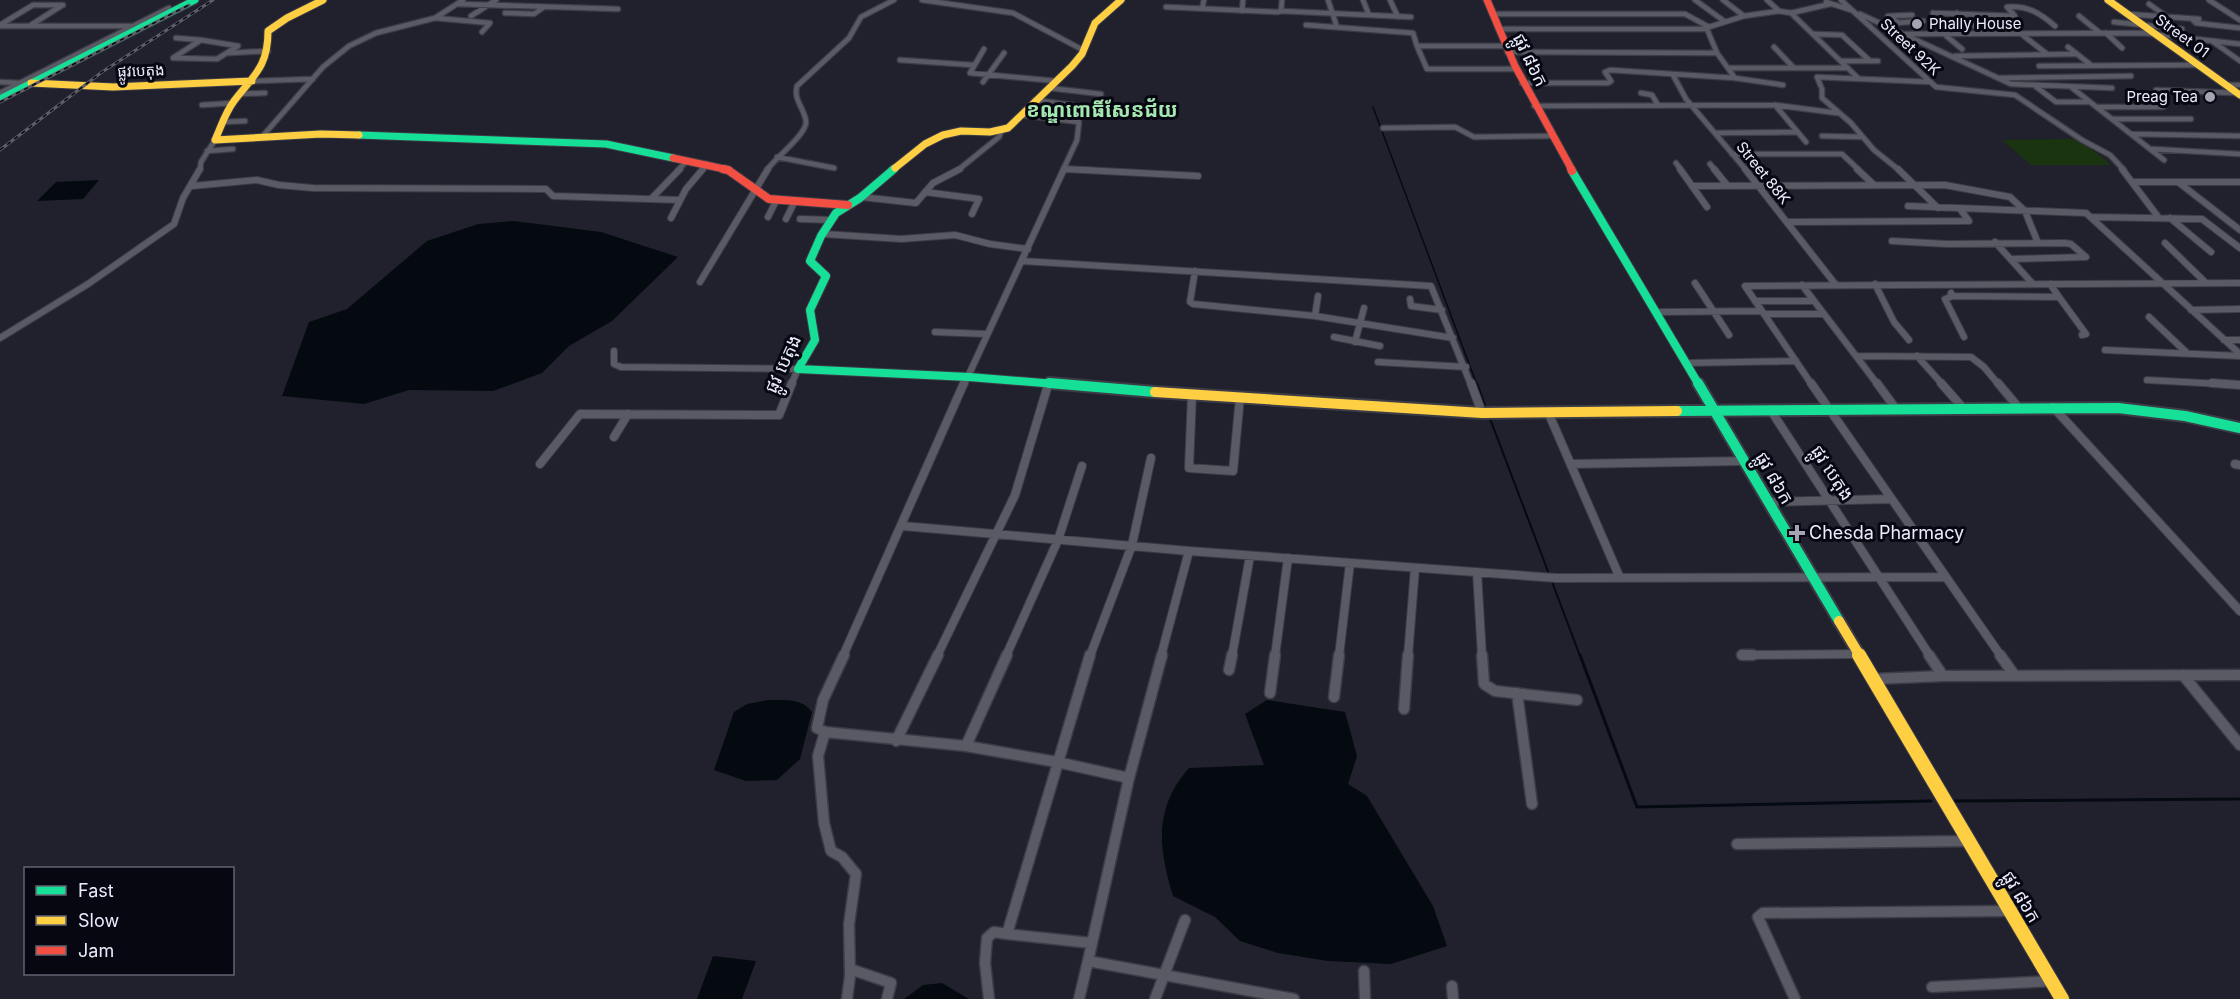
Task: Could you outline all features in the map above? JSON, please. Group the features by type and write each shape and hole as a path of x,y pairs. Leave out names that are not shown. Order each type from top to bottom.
{"street":[{"path":"57,5 64,0"},
{"name":"ផ្លូវបេតុង","path":"0,99 26,83 195,0"},
{"path":"0,338 54,306 171,227 176,220 183,198 200,173 201,162 216,140 237,98 259,74 268,51 268,31 287,18 323,0"},
{"path":"261,138 337,54 376,33 435,18 463,0"},
{"path":"471,16 496,0"},
{"path":"700,282 777,157 804,131 806,122 795,93 797,86 849,38 864,14 894,0"},
{"path":"922,0 1013,13 1083,50"},
{"path":"861,197 915,203 937,181 966,165 975,155 999,137 1001,132 1008,129 1072,66 1083,50 1095,23 1121,0"},
{"path":"1168,0 1165,9 1411,17"},
{"path":"1202,9 1204,0"},
{"path":"1242,11 1243,0"},
{"path":"1281,11 1282,0"},
{"path":"1328,0 1336,24"},
{"path":"1362,0 1369,15"},
{"path":"1390,0 1398,17"},
{"name":"ផ្លូវ ៨៦ក","path":"1486,0 1515,69 1534,106 2062,999"},
{"path":"1695,0 1724,21"},
{"path":"1723,0 1744,16"},
{"path":"1767,0 1779,11"},
{"path":"1822,0 1905,34 2011,84 2112,88"},
{"name":"Street 92K","path":"1841,0 1936,87 2019,97 2082,140 2114,157 2134,182"},
{"path":"2007,0 2013,6"},
{"name":"Street 01","path":"2108,0 2225,85 2239,91"},
{"path":"2209,0 2240,20"},
{"path":"456,4 618,9"},
{"path":"1498,29 1708,28 1744,16 1779,11 1791,13 1830,4"},
{"path":"2149,4 2167,17"},
{"path":"0,25 33,5 63,5 29,26"},
{"path":"1957,33 1932,13 2015,15 2007,7 2013,6 2035,10 2055,26"},
{"path":"506,14 534,14 544,7"},
{"path":"0,25 139,26 169,8"},
{"path":"1791,13 1859,79"},
{"path":"1958,13 1984,33"},
{"path":"1492,14 1685,14 1708,28 1717,53 1736,78"},
{"path":"1611,14 1622,27"},
{"path":"2127,14 2199,19"},
{"path":"1899,23 1888,16 1912,15"},
{"path":"2079,16 2120,46 2108,44"},
{"path":"435,18 490,23 482,32"},
{"path":"2192,18 2196,23 2240,28"},
{"path":"1882,24 1923,21"},
{"path":"2114,22 2182,29"},
{"path":"1306,25 1413,33 1427,69 1515,69"},
{"path":"2020,33 2047,54"},
{"path":"1905,34 2154,33 2240,44"},
{"path":"1814,34 1842,35 1870,61"},
{"path":"1941,50 1962,49 1944,34"},
{"path":"176,38 237,44 237,47 229,53"},
{"path":"201,40 173,58 212,59 229,53 268,51"},
{"path":"2212,40 2240,61"},
{"path":"1418,46 1717,53"},
{"path":"1774,47 1794,68"},
{"path":"2068,47 2091,66"},
{"path":"984,49 970,73 1101,94"},
{"path":"983,82 1004,53"},
{"path":"1954,56 2076,54"},
{"path":"900,60 973,65"},
{"path":"905,69 912,60"},
{"path":"1841,61 1878,61"},
{"path":"939,70 944,63"},
{"path":"2039,66 2197,65"},
{"path":"1729,68 1848,68"},
{"path":"1522,83 1608,83 1611,81 1605,72 1610,70 1736,78 1783,85"},
{"name":"Street 88K","path":"1673,75 1675,82 1692,105 1789,222 1836,285"},
{"path":"2000,78 2131,76"},
{"path":"1930,82 1817,77 1822,88 1822,98 1851,123 1874,150 1915,184 1938,208"},
{"name":"ផ្លូវបេតុង","path":"0,82 113,87 314,79"},
{"path":"0,93 26,83"},
{"path":"2034,85 2056,102 2090,102"},
{"path":"2071,87 2164,160"},
{"path":"2156,90 2239,91"},
{"path":"202,105 264,93"},
{"path":"1641,93 1652,95 1658,105"},
{"path":"1035,100 1084,107"},
{"path":"1534,106 1775,105 1837,113"},
{"path":"1775,105 1806,142"},
{"path":"2097,107 2163,107"},
{"path":"1021,116 1079,122 1077,141 986,334 903,526 823,700 817,728 825,732 896,741 966,746 1057,762 1129,778"},
{"path":"2113,119 2191,119"},
{"path":"224,122 245,121"},
{"path":"1383,128 1455,127 1474,137 1553,136"},
{"name":"ផ្លូវ បេតុង","path":"540,464 580,414 779,415 798,369 815,340 810,310 826,276 810,261 831,220 899,164 932,141 953,132 1001,132"},
{"path":"1716,133 1797,132"},
{"path":"216,140 321,134 606,144 728,170 776,201 848,205"},
{"path":"2132,134 2240,136"},
{"path":"1822,136 1862,137"},
{"path":"207,151 234,149"},
{"path":"2152,149 2240,154"},
{"path":"1732,154 1842,154 1873,184"},
{"path":"777,157 834,168"},
{"path":"651,199 687,161"},
{"path":"1676,163 1707,207"},
{"path":"671,218 680,200 707,164"},
{"path":"1710,164 1726,185"},
{"path":"1065,169 1198,176"},
{"path":"192,186 257,180 279,185 313,188 546,189 553,196 680,200"},
{"path":"2134,182 2240,182"},
{"path":"2134,182 2159,218"},
{"path":"2178,182 2240,230"},
{"path":"1692,186 1937,184 2003,194 2010,197 2025,211 2038,243"},
{"path":"925,192 979,199 972,214"},
{"path":"768,217 776,201"},
{"path":"786,219 794,203"},
{"path":"1908,206 2086,213 2240,355"},
{"path":"1789,222 1969,221 1960,209"},
{"path":"2091,217 2205,220 2240,248"},
{"path":"2170,218 2211,252"},
{"path":"800,219 831,220"},
{"path":"824,234 901,239 955,235 990,244 1028,249"},
{"path":"1892,241 1947,244 1995,242 2071,244 2086,257 2011,259"},
{"path":"1995,242 2033,284"},
{"path":"2165,243 2204,282"},
{"path":"1022,261 1427,285 1432,288 1443,310 1486,412"},
{"path":"1195,271 1190,302 1192,304 1315,316 1453,338"},
{"path":"1695,283 1729,334"},
{"path":"2015,676 1944,577 1744,286 2240,283"},
{"path":"1875,284 1894,322 1909,340"},
{"path":"2050,284 2086,334 2082,335"},
{"path":"1802,285 1896,409"},
{"path":"1945,285 1953,296"},
{"path":"1315,316 1318,296"},
{"path":"1964,337 1945,299 1953,296 2059,297"},
{"path":"1410,299 1411,306 1443,310"},
{"path":"1755,301 1814,301"},
{"path":"1354,342 1364,308"},
{"path":"2191,310 2240,309"},
{"path":"1657,312 1824,314"},
{"path":"2149,317 2187,353"},
{"path":"935,332 986,334"},
{"path":"1334,337 1380,346"},
{"path":"2224,340 2240,340"},
{"path":"2105,350 2240,355"},
{"path":"614,351 614,364 621,367 798,369 969,377 1048,385 1486,412 2118,408 2185,416 2240,428"},
{"path":"1857,356 1966,356 1976,359 2019,408"},
{"path":"1917,356 1963,408"},
{"path":"1687,363 1796,361"},
{"path":"1378,362 1466,367"},
{"path":"2147,380 2240,385"},
{"path":"896,741 1016,495 1048,385"},
{"path":"1192,394 1189,468 1227,472 1233,471 1235,467 1240,397"},
{"path":"2053,407 2240,611"},
{"name":"ផ្លូវ បេតុង","path":"1770,409 1943,676"},
{"path":"1548,412 1620,578"},
{"path":"615,437 628,414"},
{"path":"1007,934 1093,646 1132,545 1151,458"},
{"path":"1571,464 1745,461"},
{"path":"966,746 1058,540 1082,466"},
{"path":"1769,502 1890,499"},
{"path":"903,526 1251,556 1556,578 1880,579 1944,577"},
{"path":"1079,999 1129,778 1189,551"},
{"path":"1229,670 1251,556"},
{"path":"1270,693 1287,558"},
{"path":"1334,697 1350,563"},
{"path":"1404,709 1415,568"},
{"path":"1477,572 1484,684 1495,691 1577,700"},
{"path":"1742,655 1859,654"},
{"path":"2182,675 2240,745"},
{"path":"1874,679 1943,676 2240,675"},
{"path":"1517,693 1532,804"},
{"path":"825,732 818,756 824,823 831,850 842,857 856,874 849,924 850,969 847,999"},
{"path":"1737,844 1969,841"},
{"path":"1795,999 1758,917 1763,913 2010,911"},
{"path":"1155,999 1185,921"},
{"path":"989,999 985,963 987,938 994,932 1091,942"},
{"path":"1088,961 1163,975 1242,995 1294,999"},
{"path":"850,969 891,982 887,999"},
{"path":"1364,971 1365,999"},
{"path":"1932,987 2052,981"},
{"path":"1452,986 1453,999"}],"green space":[{"path":"2079,139 2111,165 2031,165 2002,140"}],"shaded area":[{"path":"99,180 83,199 37,201 56,182"},
{"path":"514,221 601,232 678,257 612,321 569,346 542,373 493,391 409,390 364,404 282,396 309,322 347,309 427,241 478,224"},
{"path":"768,700 798,702 812,712 800,759 777,780 746,781 714,770 734,712 747,704"},
{"path":"1267,700 1345,712 1357,756 1348,784 1367,796 1433,906 1447,946 1391,964 1328,961 1278,953 1240,941 1215,917 1173,896 1162,845 1162,829 1170,798 1189,768 1264,765 1245,714"},
{"path":"713,956 756,961 742,999 697,999"},
{"path":"942,983 969,999 904,999 923,985"}],"waterway":[{"path":"1373,107 1477,385"},
{"path":"1477,383 1486,408"},
{"path":"1489,416 1549,574"},
{"path":"1551,579 1580,656"},
{"path":"1580,655 1637,807 1931,801"},
{"path":"1953,801 2240,799"}],"railway":[{"path":"0,150 102,72 213,0"},
{"path":"0,102 189,5"}],"traffic: fast":[{"path":"0,99 195,0"},
{"path":"359,135 606,144 673,158"},
{"path":"895,168 860,198 836,213 821,236 810,261 826,276 810,310 815,340 798,369 969,377 1155,392"},
{"path":"1572,171 1839,621"},
{"path":"1677,411 2118,408 2185,416 2240,428"}],"traffic: slow":[{"path":"323,0 287,18 268,31 268,46 261,68 233,102 215,140 321,134 359,135"},
{"path":"895,168 925,144 943,135 961,131 990,132 1008,128 1072,66 1082,54 1095,23 1121,0"},
{"path":"2108,0 2240,95"},
{"path":"31,83 113,87 252,81"},
{"path":"1155,392 1482,413 1677,411"},
{"path":"1839,621 2062,999"}],"traffic: jam":[{"path":"1487,0 1515,66 1572,171"},
{"path":"673,158 728,170 769,199 776,201 848,205"}],"place":[{"name":"Phally House","path":"1917,24"},
{"name":"Preag Tea","path":"2210,97"},
{"name":"Chesda Pharmacy","path":"1797,533"}],"district":[{"name":"ខណ្ឌពោធិ៍សែនជ័យ","path":"1102,110"}]}
